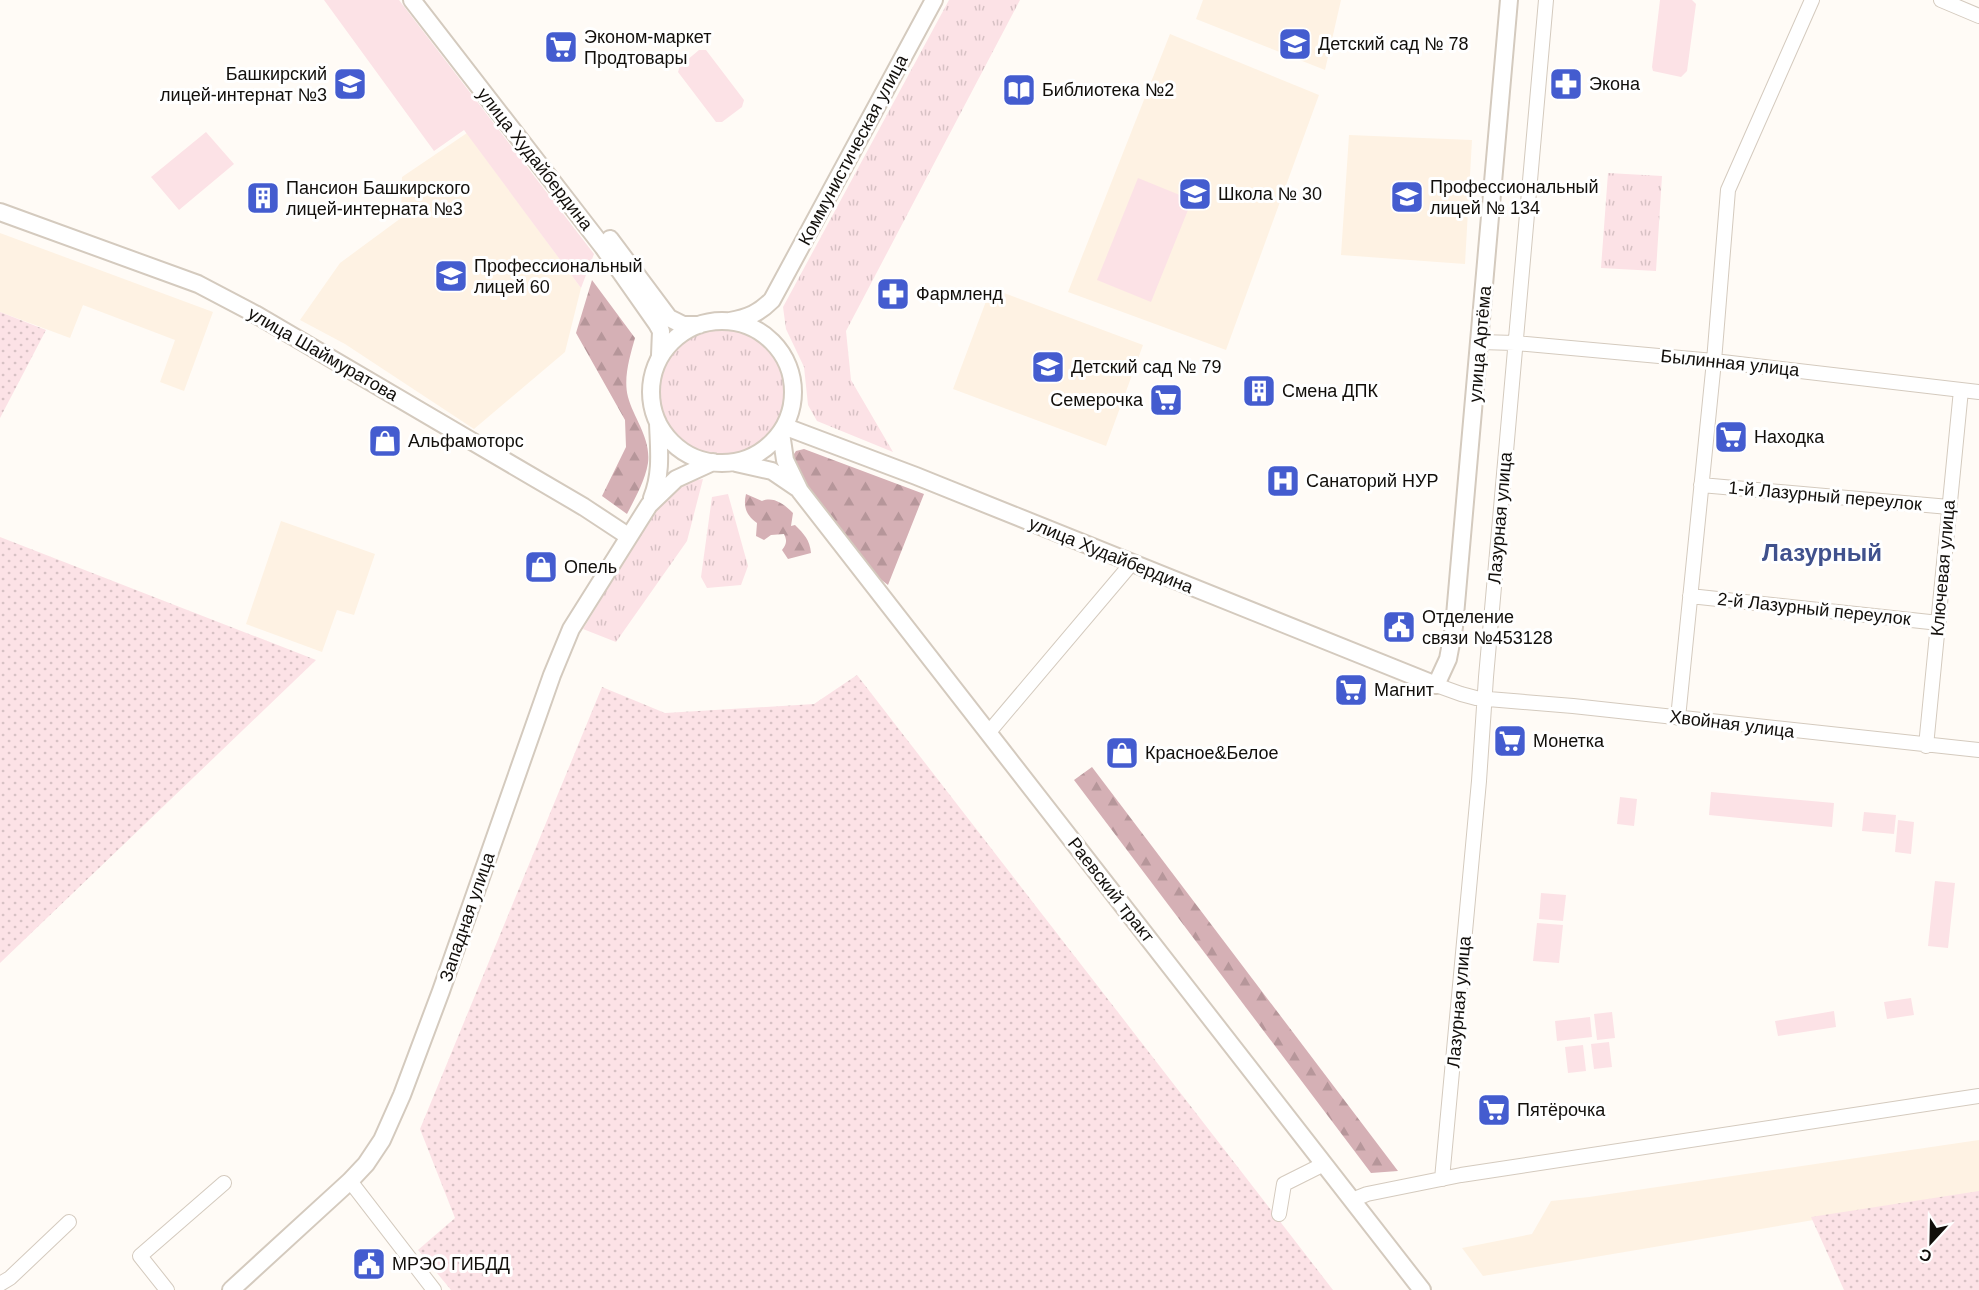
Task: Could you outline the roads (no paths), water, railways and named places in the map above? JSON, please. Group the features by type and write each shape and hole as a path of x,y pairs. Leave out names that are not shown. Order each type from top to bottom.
{"main road":[{"name":"улица Худайбердина","path":"412,0 603,248 657,324 661,331 660,355"},
{"name":"улица Худайбердина","path":"425,0 669,318 683,325 700,326"},
{"name":"Коммунистическая улица","path":"728,322 748,318 760,312 772,300 934,0"},
{"name":"улица Артёма","path":"1436,685 1448,658 1454,627 1509,0"},
{"name":"улица Шаймуратова","path":"0,212 198,284 584,507 628,536"},
{"name":"Коммунистическая улица","path":"772,300 769,317 774,345"},
{"path":"728,322 747,326 762,334 774,345 784,360 790,376 793,407 783,430 758,452 731,462 702,460 679,449 667,437 658,422 652,402 653,375 660,355 682,334 700,326 728,322"},
{"name":"Западная улица","path":"649,505 660,470 658,422"},
{"name":"улица Худайбердина","path":"783,430 916,476 1436,685"},
{"name":"Раевский тракт","path":"783,430 785,460 800,490 1422,1290"},
{"name":"Западная улица","path":"231,1290 350,1181 366,1164 382,1140 402,1095 441,992 566,638 649,505 676,479 713,462"},
{"name":"Раевский тракт","path":"731,462 772,471 800,490"}],"street":[{"name":"Лазурная улица","path":"1442,1179 1479,782 1546,0"},
{"path":"1678,718 1714,361 1728,190 1812,0"},
{"path":"1941,0 1979,16"},
{"name":"Былинная улица","path":"1480,342 1515,343 1714,361 1979,392"},
{"name":"Ключевая улица","path":"1926,746 1961,390"},
{"name":"1-й Лазурный переулок","path":"1701,485 1949,507"},
{"path":"989,732 1132,563"},
{"name":"2-й Лазурный переулок","path":"1690,596 1939,623"},
{"name":"Хвойная улица","path":"1436,685 1461,694 1485,698 1979,750"},
{"path":"1352,1200 1367,1194 1442,1179 1556,1160 1979,1096"},
{"path":"1279,1214 1284,1184 1324,1164"},
{"path":"350,1181 434,1290"},
{"path":"167,1290 140,1256 224,1183"},
{"path":"0,1284 10,1278 69,1222"}],"place":[{"name":"Детский сад № 78","path":"1295,44"},
{"name":"Эконом-маркет Продтовары","path":"561,47"},
{"name":"Башкирский лицей-интернат №3","path":"350,84"},
{"name":"Экона","path":"1566,84"},
{"name":"Библиотека №2","path":"1019,90"},
{"name":"Школа № 30","path":"1195,194"},
{"name":"Профессиональный лицей № 134","path":"1407,197"},
{"name":"Пансион Башкирского лицей-интерната №3","path":"263,198"},
{"name":"Профессиональный лицей 60","path":"451,276"},
{"name":"Фармленд","path":"893,294"},
{"name":"Детский сад № 79","path":"1048,367"},
{"name":"Смена ДПК","path":"1259,391"},
{"name":"Семерочка","path":"1166,400"},
{"name":"Находка","path":"1731,437"},
{"name":"Альфамоторс","path":"385,441"},
{"name":"Санаторий НУР","path":"1283,481"},
{"name":"Опель","path":"541,567"},
{"name":"Отделение связи №453128","path":"1399,627"},
{"name":"Магнит","path":"1351,690"},
{"name":"Монетка","path":"1510,741"},
{"name":"Красное&Белое","path":"1122,753"},
{"name":"Пятёрочка","path":"1494,1110"},
{"name":"МРЭО ГИБДД","path":"369,1264"}],"district":[{"name":"Лазурный","path":"1822,552"}]}
